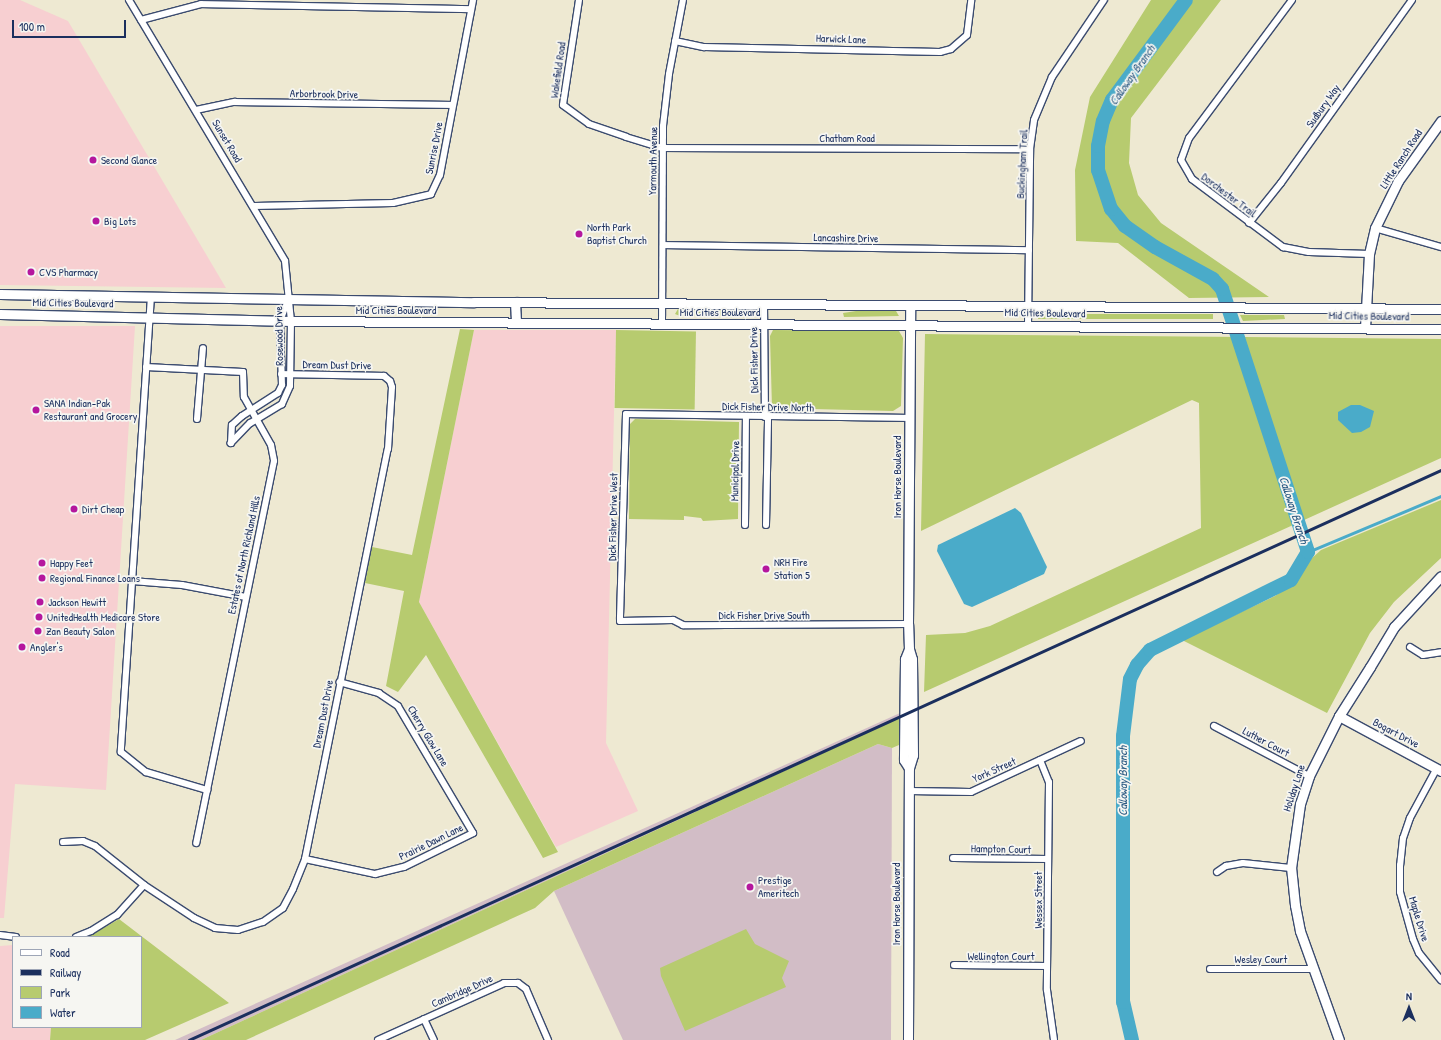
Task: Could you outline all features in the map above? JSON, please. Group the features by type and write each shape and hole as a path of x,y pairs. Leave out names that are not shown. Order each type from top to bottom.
{"main road":[{"name":"Little Ranch Road","path":"1365,328 1369,254 1375,228 1398,181 1441,121"},
{"name":"Mid Cities Boulevard","path":"0,294 515,302 1441,309"},
{"path":"515,302 516,322"},
{"name":"Iron Horse Boulevard","path":"908,1040 909,768 904,760 905,659 909,649 910,305"},
{"name":"Mid Cities Boulevard","path":"0,314 280,321 910,324 1441,329"},
{"name":"Holiday Lane","path":"1339,1040 1313,969 1299,925 1291,868 1300,804 1309,776 1339,716 1394,627 1441,576"},
{"name":"Bogart Drive","path":"1339,716 1439,769"}],"street":[{"name":"Sunset Road","path":"129,0 254,206 285,261 289,299"},
{"name":"Sunrise Drive","path":"254,206 393,203 431,194 440,175 472,0"},
{"name":"Wakefield Road","path":"579,0 563,104 589,124 663,148"},
{"name":"Yarmouth Avenue","path":"662,324 663,148 665,99 683,0"},
{"name":"Harwick Lane","path":"675,40 704,47 940,52 951,49 967,35 971,0"},
{"name":"Dorchester Trail","path":"1292,0 1189,138 1181,160 1192,179 1283,247 1295,250 1369,254"},
{"name":"Sudbury Way","path":"1249,222 1281,183 1412,0"},
{"name":"Buckingham Trail","path":"1028,325 1030,149 1034,120 1052,77 1101,1"},
{"path":"141,20 201,4 471,9"},
{"name":"Arborbrook Drive","path":"196,110 235,102 452,105"},
{"name":"Chatham Road","path":"663,148 1030,149"},
{"path":"1375,228 1441,247"},
{"name":"Lancashire Drive","path":"663,245 1029,250"},
{"path":"151,296 121,752 146,772 206,790"},
{"name":"Rosewood Drive","path":"289,299 291,321 290,386 282,404 255,419 231,443 232,425 250,411 278,394 282,385 280,374 280,321 289,299"},
{"name":"Dick Fisher Drive","path":"764,303 766,417"},
{"path":"198,418 203,348"},
{"name":"Estates of North Richland Hills","path":"146,367 243,372 244,397 250,411 271,445 274,461 196,843"},
{"name":"Dream Dust Drive","path":"63,842 83,841 95,846 144,885 194,918 215,928 238,930 263,922 283,908 304,859 339,682 388,449 392,387 390,381 384,376 280,374"},
{"name":"Dick Fisher Drive North","path":"626,414 746,417 910,418"},
{"name":"Dick Fisher Drive West","path":"620,621 626,414"},
{"name":"Municipal Drive","path":"745,525 746,417"},
{"path":"766,417 766,525"},
{"path":"132,581 182,586 246,597"},
{"name":"Dick Fisher Drive South","path":"620,621 673,620 683,625 908,624"},
{"path":"1410,647 1423,655 1441,652"},
{"name":"Cherry Glow Lane","path":"339,682 379,693 398,706 473,833"},
{"name":"Luther Court","path":"1214,726 1309,776"},
{"name":"York Street","path":"909,791 971,792 1082,741"},
{"name":"Wessex Street","path":"1040,760 1049,782 1047,966 1049,1017 1054,1040"},
{"name":"Maple Drive","path":"1439,769 1410,818 1404,838 1400,865 1400,892 1413,939 1420,954 1441,980"},
{"name":"Prairie Dawn Lane","path":"304,859 375,874 404,867 473,833"},
{"name":"Hampton Court","path":"953,858 1048,859"},
{"path":"1217,872 1226,866 1243,863 1291,868"},
{"path":"79,936 92,931 117,915 144,885"},
{"path":"0,935 12,936"},
{"name":"Wellington Court","path":"954,966 1047,966"},
{"name":"Wesley Court","path":"1210,969 1313,969"},
{"name":"Cambridge Drive","path":"378,1040 504,983 518,983 526,989 548,1040"},
{"path":"424,1019 434,1040"}],"shaded area":[{"path":"0,0 20,0 68,21 226,288 0,285"},
{"path":"0,326 135,326 106,790 15,784 4,918 0,918"},
{"path":"474,330 616,330 606,743 638,811 556,847 419,602"},
{"path":"900,713 899,718 201,1040 175,1040"},
{"path":"878,744 892,748 891,1040 623,1040 554,891"},
{"path":"12,945 12,1028 51,1028 50,1040 0,1040 0,946"}],"green space":[{"path":"1151,0 1221,0 1131,118 1129,163 1138,195 1161,223 1269,297 1189,298 1118,243 1076,241 1075,170 1090,97"},
{"path":"678,309 746,310 751,311 751,315 680,316 675,314"},
{"path":"856,311 896,311 899,316 844,317 843,313"},
{"path":"1038,314 1213,314 1213,319 1038,319"},
{"path":"1240,315 1284,315 1285,319 1243,321"},
{"path":"460,329 474,330 419,602 558,852 543,858 426,655 398,692 386,686 404,591 365,583 372,547 412,555"},
{"path":"616,330 696,331 695,409 615,408"},
{"path":"773,330 899,331 903,338 901,406 893,411 772,408 770,336"},
{"path":"925,334 1441,339 1441,458 924,692 926,635 965,633 990,626 1201,528 1199,403 1192,400 921,531"},
{"path":"635,419 739,422 738,519 703,521 701,518 684,516 684,520 629,519 630,424"},
{"path":"1441,500 1441,558 1394,602 1370,633 1327,713 1182,640 1275,596 1297,581 1311,559 1321,550"},
{"path":"899,718 899,745 892,748 878,744 554,891 535,908 246,1040 201,1040"},
{"path":"119,919 141,936 90,936"},
{"path":"746,929 755,944 789,961 782,978 786,987 685,1031 661,976 660,968"},
{"path":"142,937 229,1003 145,1040 50,1040 51,1028 142,1028"}],"water":[{"path":"1351,405 1360,405 1374,411 1370,427 1361,432 1352,433 1338,420 1338,412"},
{"path":"1015,508 1021,513 1047,567 1044,574 972,607 964,604 937,551 938,545"}],"waterway":[{"name":"Calloway Branch","path":"1132,1040 1123,1002 1123,736 1130,679 1137,665 1150,650 1291,580 1308,552 1222,289 1213,279 1155,247 1125,226 1111,209 1098,170 1098,146 1103,121 1112,100 1186,0"},
{"path":"1308,552 1441,496"}],"railway":[{"path":"189,1040 1441,470"}],"place":[{"name":"Second Glance","path":"93,160"},
{"name":"Big Lots","path":"96,221"},
{"name":"North Park Baptist Church","path":"579,234"},
{"name":"CVS Pharmacy","path":"31,272"},
{"name":"SANA Indian-Pak Restaurant and Grocery","path":"36,410"},
{"name":"Dirt Cheap","path":"74,509"},
{"name":"Happy Feet","path":"42,563"},
{"name":"NRH Fire Station 5","path":"766,569"},
{"name":"Regional Finance Loans","path":"42,578"},
{"name":"Jackson Hewitt","path":"40,602"},
{"name":"UnitedHealth Medicare Store","path":"39,617"},
{"name":"Zan Beauty Salon","path":"38,631"},
{"name":"Angler's","path":"22,647"},
{"name":"Prestige Ameritech","path":"750,887"}]}
